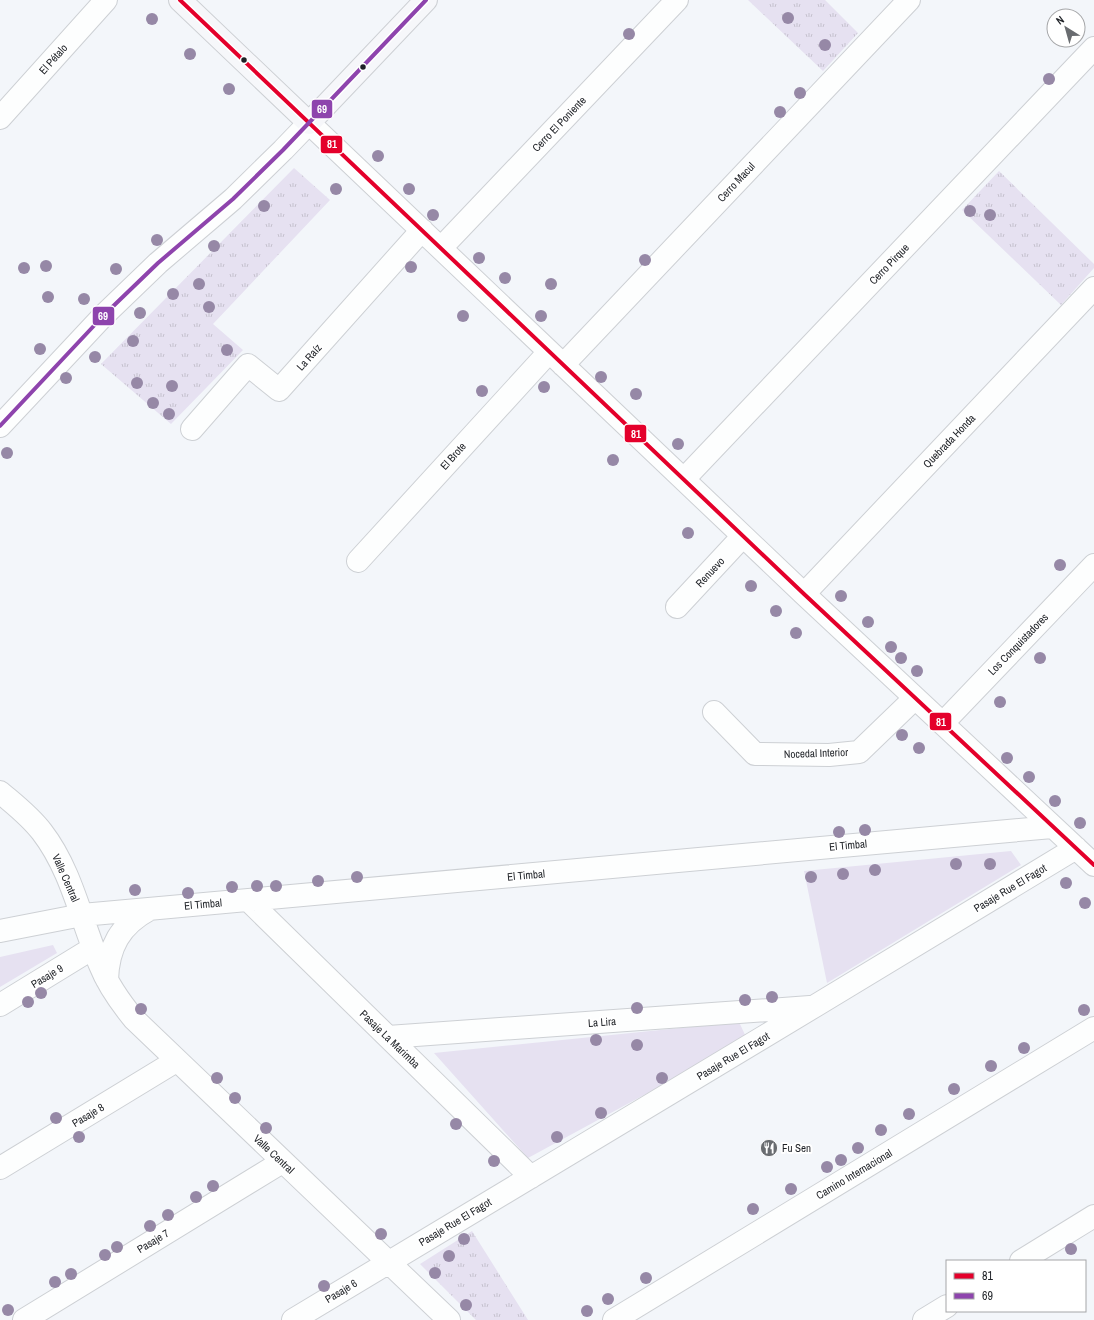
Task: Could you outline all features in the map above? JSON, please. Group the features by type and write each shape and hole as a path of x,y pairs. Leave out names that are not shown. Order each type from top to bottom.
{"street":[{"name":"El Pétalo","path":"0,118 106,0"},
{"path":"180,0 804,594 1094,865"},
{"path":"0,426 109,310 158,263 234,199 309,123 426,0"},
{"name":"Cerro El Poniente","path":"441,248 677,0"},
{"name":"Cerro Macul","path":"556,358 909,0"},
{"name":"Cerro Pirque","path":"684,479 1094,48"},
{"name":"La Raíz","path":"192,429 248,365 279,390 422,230"},
{"name":"Quebrada Honda","path":"804,594 1094,288"},
{"name":"El Brote","path":"358,561 556,358"},
{"name":"Renuevo","path":"677,607 743,536"},
{"name":"Los Conquistadores","path":"943,723 1090,578"},
{"name":"Nocedal Interior","path":"714,712 755,754 829,756 859,752 915,698"},
{"name":"Valle Central","path":"0,792 27,816 49,842 62,865 73,890 93,948 107,981 119,1001 134,1019 176,1062 449,1320"},
{"name":"El Timbal","path":"0,931 82,915 1052,827"},
{"name":"Pasaje Rue El Fagot","path":"388,1262 1076,848"},
{"name":"Pasaje La Marimba","path":"248,900 531,1177"},
{"path":"107,981 111,951 117,938 126,926 138,916 151,909"},
{"name":"Pasaje 9","path":"0,1004 93,948"},
{"name":"La Lira","path":"388,1037 815,1006"},
{"name":"Camino Internacional","path":"614,1320 1094,1028"},
{"name":"Pasaje 8","path":"0,1168 176,1062"},
{"name":"Pasaje 7","path":"24,1320 282,1162"},
{"path":"1023,1260 1094,1216"},
{"name":"Pasaje 6","path":"293,1320 388,1262"},
{"path":"924,1320 946,1307"}],"green space":[{"path":"748,0 825,0 858,33 823,71"},
{"path":"294,168 330,200 213,324 243,350 171,424 101,364"},
{"path":"999,171 1094,264 1094,268 1061,305 962,210"},
{"path":"1011,851 1021,865 827,983 804,871"},
{"path":"53,945 57,953 0,987 0,957"},
{"path":"739,1022 747,1039 528,1158 434,1053"},
{"path":"472,1231 528,1320 476,1320 420,1264"}],"transit line":[{"name":"81","path":"180,0 804,594 1094,865"},
{"name":"69","path":"0,426 104,315 158,263 233,199 283,150 426,0"}],"place":[{"name":"Fu Sen","path":"769,1148"}]}
